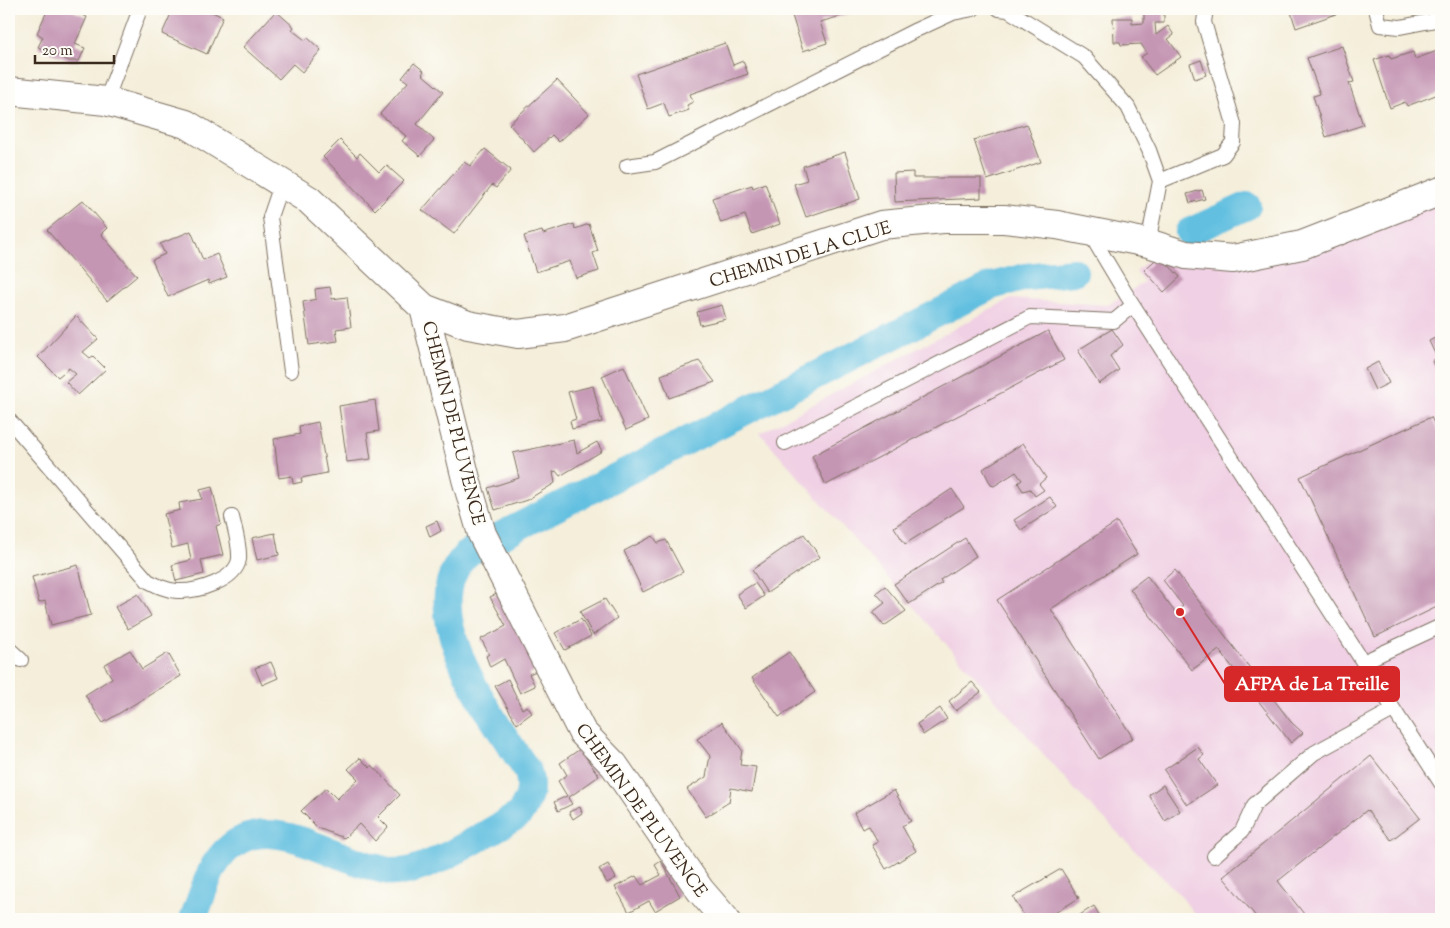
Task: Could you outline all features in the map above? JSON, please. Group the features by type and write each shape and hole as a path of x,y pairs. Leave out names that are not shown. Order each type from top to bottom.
{"street":[{"name":"CHEMIN DE PLUVENCE","path":"9,91 106,101 186,124 309,200 424,308 466,479 488,546 582,732 614,765 700,890 725,919"},
{"name":"CHEMIN DE LA CLUE","path":"424,308 468,325 518,334 565,328 881,225 943,219 1004,219 1148,242 1186,255 1233,259 1302,244 1441,191"}],"lane":[{"path":"106,101 140,9"},
{"path":"627,166 655,162 916,30 953,13 973,9"},
{"path":"999,9 1008,10 1084,57 1128,107 1149,150 1160,181 1148,242"},
{"path":"1160,181 1223,156 1232,142 1234,124 1204,22 1206,9"},
{"path":"1376,9 1380,25 1400,27 1441,19"},
{"path":"282,182 270,217 291,371"},
{"path":"1088,231 1441,783"},
{"path":"785,443 1030,317 1114,321 1134,305"},
{"path":"9,420 148,581 165,589 179,591 217,583 232,573 239,561 232,517"},
{"path":"1364,662 1441,626"},
{"path":"9,650 21,660"},
{"path":"1214,856 1242,832 1254,804 1314,753 1393,710"}],"shaded area":[{"path":"1441,200 1441,919 1198,919 1180,895 1076,791 760,433 1010,299 1108,305 1144,282 1136,271 1159,251 1182,262"}],"building":[{"path":"48,9 69,9 87,17 75,44 85,48 79,61 69,61 38,47 43,37 37,33"},
{"path":"173,9 211,9 210,11 223,17 207,54 162,34"},
{"path":"790,9 846,9 848,14 820,22 827,43 803,51"},
{"path":"1144,9 1164,9 1164,23 1155,23 1156,35 1168,26 1174,35 1168,39 1181,57 1155,75 1141,57 1147,53 1141,44 1121,45 1120,42 1114,42 1113,18 1132,18 1132,24 1144,23"},
{"path":"1290,9 1350,9 1296,28"},
{"path":"276,11 294,27 292,30 305,40 308,38 321,50 302,72 293,64 279,79 243,47"},
{"path":"725,43 733,65 743,61 748,74 690,94 693,102 687,105 689,110 669,117 664,103 648,109 636,74"},
{"path":"1342,46 1354,82 1349,83 1363,125 1326,137 1313,96 1320,94 1307,58"},
{"path":"1437,51 1439,57 1441,56 1441,93 1407,106 1405,102 1390,108 1374,60 1389,55 1391,59 1413,52 1415,59"},
{"path":"1201,60 1206,75 1195,79 1190,64"},
{"path":"414,63 424,71 422,74 443,92 417,124 434,140 420,156 402,141 406,136 380,114 408,82 402,78"},
{"path":"557,80 589,114 559,142 552,135 534,152 509,124"},
{"path":"1027,124 1041,162 987,180 974,140"},
{"path":"340,140 357,157 360,153 379,172 386,165 404,181 375,210 323,157"},
{"path":"485,149 511,170 496,188 492,185 454,234 422,210 464,162 470,166"},
{"path":"845,152 860,199 806,217 794,184 807,180 803,166"},
{"path":"913,172 913,178 981,178 981,198 895,202 894,173"},
{"path":"765,183 780,224 752,234 745,215 721,223 712,198 752,185 753,188"},
{"path":"1202,190 1205,199 1190,203 1187,194"},
{"path":"83,200 107,228 101,234 137,276 107,301 47,230"},
{"path":"574,224 575,229 589,224 598,251 593,253 599,271 576,278 570,261 536,272 524,236 542,231 543,234"},
{"path":"191,231 203,260 217,254 227,277 209,284 208,280 168,297 152,260 165,254 160,244"},
{"path":"9,234 12,234 13,259 9,259"},
{"path":"1160,256 1180,277 1164,292 1144,270"},
{"path":"330,287 332,299 347,297 351,327 336,329 338,341 309,345 303,302 316,299 315,289"},
{"path":"722,305 726,319 700,325 697,312"},
{"path":"76,316 98,339 83,352 90,358 93,356 106,369 78,395 66,382 76,374 69,368 58,377 38,357"},
{"path":"1112,329 1123,345 1110,356 1119,370 1099,384 1078,350"},
{"path":"1048,331 1064,360 826,485 812,456"},
{"path":"1441,335 1441,381 1432,361 1437,358 1429,341"},
{"path":"699,361 715,382 669,398 661,375"},
{"path":"1378,362 1389,383 1375,390 1365,369"},
{"path":"624,366 648,420 626,430 602,376"},
{"path":"593,386 602,422 572,429 570,421 576,419 568,392"},
{"path":"375,400 379,431 367,433 371,459 347,462 339,406"},
{"path":"1431,417 1441,438 1441,605 1375,637 1300,477"},
{"path":"318,422 327,473 301,478 302,482 293,484 292,476 279,478 274,439 300,434 299,426"},
{"path":"574,440 577,453 597,442 602,451 560,476 556,471 553,472 555,483 527,500 495,510 488,488 519,478 513,453"},
{"path":"1023,443 1046,478 1039,484 1044,490 1035,496 1030,489 1023,491 1018,483 1022,480 1016,472 994,486 991,485 983,469"},
{"path":"212,487 221,524 216,526 223,555 201,560 204,574 176,581 172,565 191,560 188,544 172,548 164,514 180,510 179,503 202,499 200,490"},
{"path":"952,489 964,507 905,544 894,527"},
{"path":"1050,497 1057,507 1021,530 1014,520"},
{"path":"437,521 441,531 430,537 426,526"},
{"path":"1117,522 1137,554 1051,609 1133,738 1099,759 997,600"},
{"path":"275,533 279,555 257,560 252,538"},
{"path":"804,534 820,557 767,593 752,570"},
{"path":"653,536 658,543 666,540 683,572 643,592 624,551"},
{"path":"965,538 976,556 940,580 942,583 909,604 894,584"},
{"path":"78,565 91,615 51,625 45,601 39,603 32,577"},
{"path":"1175,570 1291,722 1303,733 1291,743 1219,650 1192,670 1130,589 1147,576 1175,612 1183,606 1163,580"},
{"path":"755,583 764,596 746,608 737,594"},
{"path":"885,586 906,611 884,626 873,612 885,603 876,593"},
{"path":"503,591 541,669 529,674 535,686 520,693 504,659 490,667 486,656 489,654 481,639 506,626 490,597"},
{"path":"138,594 151,616 128,629 115,607"},
{"path":"605,599 617,618 593,635 580,612"},
{"path":"581,619 591,636 565,650 555,633"},
{"path":"130,650 142,669 168,653 181,676 103,723 85,695 112,678 104,665"},
{"path":"789,652 815,692 779,717 752,678"},
{"path":"271,662 278,678 262,685 255,668"},
{"path":"508,679 522,709 527,706 532,713 517,724 495,686"},
{"path":"972,682 981,692 956,711 949,701"},
{"path":"940,708 947,719 923,735 917,724"},
{"path":"722,722 742,750 740,765 756,767 752,792 731,788 729,802 706,817 687,789 706,777 710,756 697,739"},
{"path":"1198,747 1204,755 1199,759 1217,785 1187,805 1164,770"},
{"path":"580,749 599,776 568,798 572,804 558,811 554,802 567,796 558,781 567,775 560,763"},
{"path":"1371,756 1420,818 1391,840 1367,810 1278,881 1308,919 1258,919 1223,877"},
{"path":"360,758 370,768 372,765 400,795 378,817 388,827 375,841 359,824 344,838 318,828 301,811 326,788 337,799 358,779 348,769"},
{"path":"1163,785 1180,811 1165,821 1149,795"},
{"path":"894,790 911,821 902,826 916,851 886,869 872,845 878,842 869,826 862,829 854,813"},
{"path":"580,807 582,813 573,819 569,812"},
{"path":"661,861 680,896 655,911 649,901 629,912 615,887 636,876 642,885 661,875 655,865"},
{"path":"608,864 616,878 607,883 599,869"},
{"path":"1061,869 1079,898 1045,919 1026,919 1013,897"},
{"path":"1094,906 1101,918 1075,918"}],"waterway":[{"path":"1189,232 1247,206"},
{"path":"193,919 214,866 227,849 242,839 258,835 292,838 383,870 408,871 440,859 519,815 529,794 528,772 480,696 464,666 453,636 448,606 451,579 469,552 991,286 1026,277 1074,272"}],"place":[{"name":"AFPA de La Treille","path":"1180,612"}]}
